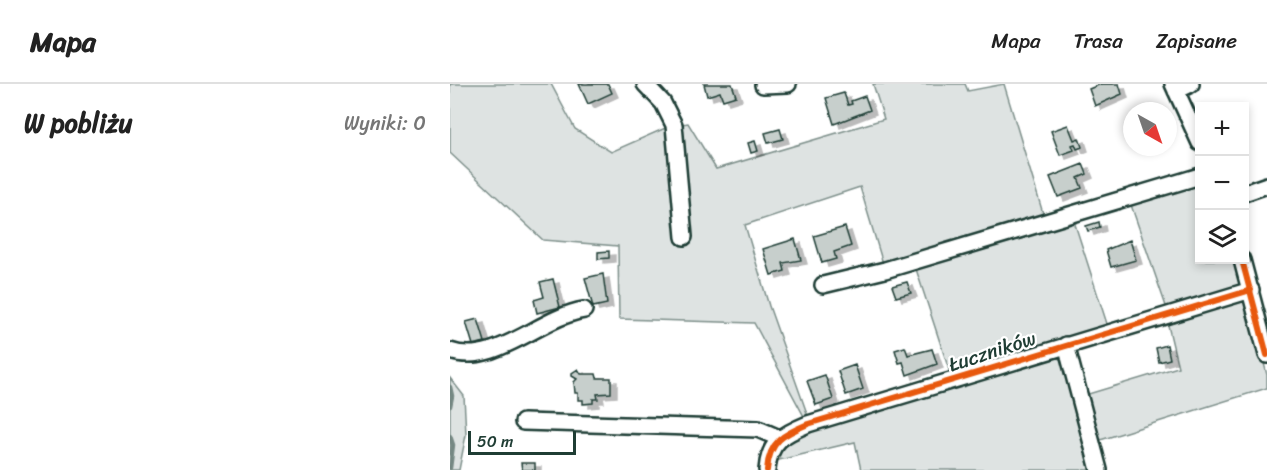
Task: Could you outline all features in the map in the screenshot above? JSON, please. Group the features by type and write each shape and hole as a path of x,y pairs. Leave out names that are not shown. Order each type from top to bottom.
{"street":[{"path":"645,84 663,103 674,125 684,237"},
{"path":"763,85 788,84"},
{"path":"1191,84 1175,87 1195,131"},
{"path":"823,285 885,270 1195,177"},
{"path":"1249,192 1267,185"},
{"path":"1243,264 1267,355"},
{"name":"Łuczników","path":"779,438 808,424 1251,290"},
{"path":"450,351 479,353 518,340 553,319 584,310"},
{"path":"1066,345 1099,470"},
{"path":"523,422 759,429 779,438 770,454 767,470"}],"shaded area":[{"path":"450,84 551,84 575,129 611,152 670,126 688,123 716,169 884,119 873,84 965,84 968,91 1004,84 1045,220 884,267 860,187 745,225 769,306 809,419 806,420 754,323 619,319 618,246 543,240 450,153"},
{"path":"1195,182 1195,264 1234,264 1243,287 1168,312 1130,202"},
{"path":"1073,218 1109,330 952,379 915,266"},
{"path":"1243,297 1248,299 1267,375 1267,388 1097,441 1085,395 1178,367 1167,321"},
{"path":"1053,355 1065,362 1095,470 861,470 855,442 771,462 781,439"},
{"path":"450,378 464,396 466,435 459,470 450,470"}],"building":[{"path":"579,84 608,84 612,93 588,104"},
{"path":"704,84 732,84 736,96 723,100 720,92 707,96"},
{"path":"1101,84 1119,84 1122,94 1095,106 1089,89"},
{"path":"844,93 848,105 852,104 851,101 865,96 870,110 834,124 826,98"},
{"path":"1068,125 1074,140 1079,138 1082,147 1077,149 1075,144 1072,145 1074,150 1060,155 1051,131"},
{"path":"780,129 783,139 768,143 765,133"},
{"path":"755,141 758,151 751,153 748,143"},
{"path":"1083,164 1087,174 1078,178 1082,188 1058,197 1050,177"},
{"path":"1099,222 1100,227 1088,231 1086,226"},
{"path":"845,227 851,246 834,252 836,259 822,263 814,236"},
{"path":"795,239 801,260 783,263 785,271 771,275 763,249"},
{"path":"1130,240 1136,260 1111,267 1106,250"},
{"path":"609,251 609,258 598,259 598,252"},
{"path":"603,274 607,304 593,307 585,278"},
{"path":"553,279 560,307 537,313 534,300 544,297 540,282"},
{"path":"907,282 911,293 896,297 892,286"},
{"path":"478,319 485,342 473,345 466,322"},
{"path":"1167,345 1170,359 1159,362 1156,348"},
{"path":"905,347 908,355 932,349 937,364 907,375 903,362 899,363 895,350"},
{"path":"855,365 863,389 846,395 838,371"},
{"path":"578,369 581,374 596,374 597,378 611,378 611,393 597,394 598,399 593,399 593,403 583,404 583,400 578,400 578,393 575,393 574,382 577,379 572,376 572,373"},
{"path":"825,375 833,399 816,405 807,381"},
{"path":"521,463 535,463 535,470 522,470"}],"waterway":[{"path":"450,387 452,396 450,406"},
{"path":"450,436 453,445 450,468"}],"cycle path":[{"path":"1243,264 1267,355"},
{"path":"767,470 771,452 779,440 808,424 1251,290"}]}
